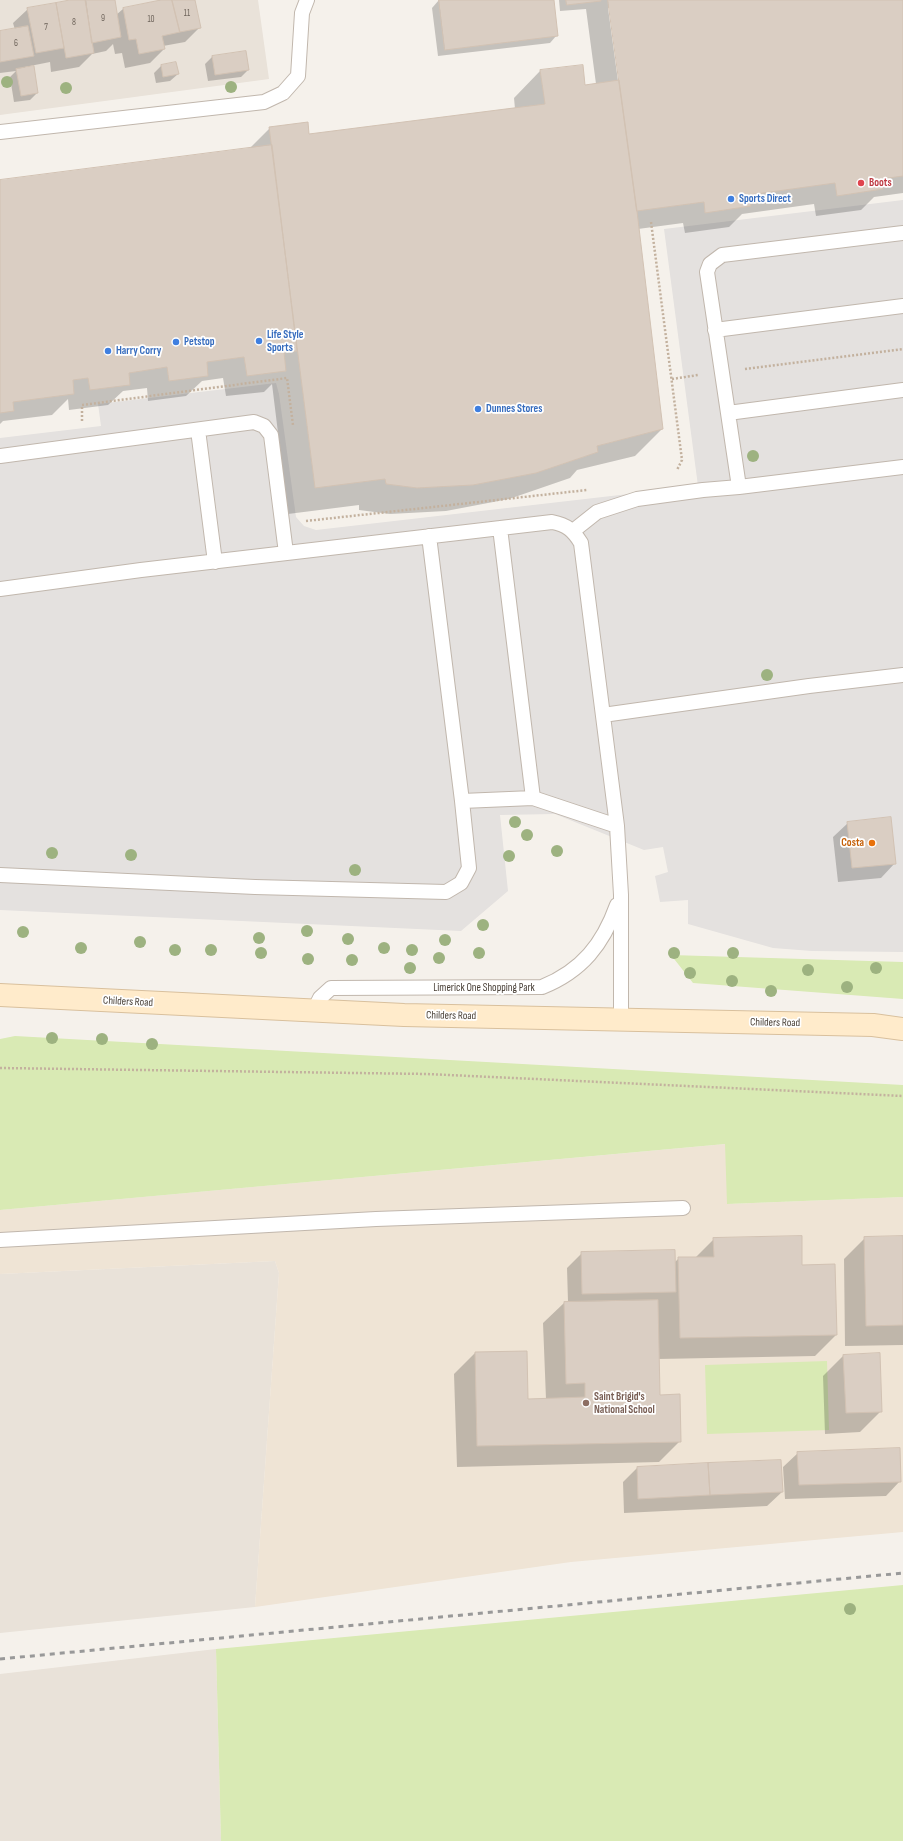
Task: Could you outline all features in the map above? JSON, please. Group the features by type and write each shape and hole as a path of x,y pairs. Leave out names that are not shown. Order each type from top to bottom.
{"main road":[{"name":"Childers Road","path":"0,995 313,1012 873,1025 903,1029"}],"lane":[{"path":"0,132 264,102 283,93 298,76 302,13 307,0"},
{"path":"739,487 715,330 708,272 710,264 722,255 903,233"},
{"path":"715,330 903,306"},
{"path":"728,413 903,390"},
{"path":"0,456 254,422 264,426 271,435 286,554"},
{"path":"198,430 215,562"},
{"path":"0,589 141,570 552,522 564,525 573,531 597,512 637,499 903,467"},
{"path":"500,528 533,798"},
{"name":"Limerick One Shopping Park","path":"573,531 581,543 617,826 621,895 621,1019"},
{"path":"0,875 255,887 446,892 461,883 469,868 429,536"},
{"path":"603,715 903,675"},
{"path":"462,801 533,798 617,826"},
{"name":"Limerick One Shopping Park","path":"313,1012 320,998 331,988 542,987 561,980 578,967 597,945 611,922 621,895"},
{"path":"0,1240 376,1219 684,1208"}],"path":[{"path":"651,222 682,460 677,470 672,473"},
{"path":"672,379 903,349"},
{"path":"75,422 82,421 82,405 287,378 294,430"},
{"path":"305,514 306,521 589,489"},
{"path":"0,1068 427,1074 903,1096"}],"shaded area":[{"path":"0,0 258,0 269,79 0,115"},
{"path":"903,200 903,952 812,951 773,948 688,924 688,900 660,902 655,876 668,872 663,847 644,850 555,814 500,815 508,891 461,931 0,910 0,438 101,426 98,404 276,383 279,394 296,517 304,526 316,530 698,486 664,229"},
{"name":"Saint Brigid's National School","path":"726,1144 728,1204 903,1197 903,1532 571,1562 255,1607 279,1273 275,1261 0,1274 0,1210"},
{"path":"275,1261 279,1273 255,1607 0,1633 0,1274"},
{"path":"216,1649 221,1841 0,1841 0,1674"}],"green space":[{"path":"671,955 903,962 903,999 693,983"},
{"path":"15,1036 903,1085 903,1197 727,1204 725,1144 0,1210 0,1039"},
{"path":"827,1361 829,1430 707,1434 705,1365"},
{"path":"903,1585 903,1841 221,1841 216,1649"}],"building":[{"path":"70,0 85,0 94,53 66,58 56,3"},
{"path":"86,0 115,0 121,37 92,43"},
{"path":"161,0 172,0 180,32 162,36 165,49 139,54 136,39 129,40 123,8"},
{"path":"172,0 195,0 201,28 180,32"},
{"path":"439,0 554,0 558,36 445,50"},
{"path":"566,0 601,0 601,1 567,5"},
{"path":"608,0 903,0 903,176 881,179 883,189 837,196 835,183 749,195 751,206 705,213 704,202 637,211"},
{"path":"56,3 64,48 36,53 27,8"},
{"path":"28,26 34,56 0,62 0,31"},
{"path":"246,51 249,70 215,75 212,56"},
{"path":"176,62 179,74 163,77 161,65"},
{"path":"583,65 585,85 619,80 637,211 663,429 597,446 598,452 536,473 473,485 417,488 386,484 385,479 315,488 269,127 308,122 309,134 545,104 540,70"},
{"path":"34,66 38,93 21,96 16,69"},
{"path":"272,145 297,351 284,352 286,371 247,376 244,357 207,362 208,376 169,381 167,367 129,373 130,385 90,390 88,378 73,380 74,394 13,402 14,411 0,413 0,180"},
{"name":"Costa","path":"891,817 896,864 852,868 847,822"},
{"path":"802,1236 802,1265 835,1264 837,1335 680,1338 678,1257 714,1257 713,1238"},
{"path":"903,1236 903,1325 866,1326 864,1237"},
{"path":"675,1250 676,1292 582,1294 581,1252"},
{"path":"658,1300 660,1395 680,1394 681,1442 477,1446 475,1352 527,1351 528,1399 585,1397 585,1383 566,1384 564,1302"},
{"path":"880,1353 882,1412 846,1413 843,1355"},
{"path":"900,1448 901,1482 799,1485 797,1452"},
{"path":"781,1460 783,1492 710,1495 708,1463"},
{"path":"708,1463 710,1495 638,1499 637,1467"}],"railway":[{"path":"0,1659 903,1573"}],"place":[{"name":"Boots","path":"861,183"},
{"name":"Sports Direct","path":"731,199"},
{"name":"Life Style Sports","path":"259,341"},
{"name":"Petstop","path":"176,342"},
{"name":"Harry Corry","path":"108,351"},
{"name":"Dunnes Stores","path":"478,409"},
{"name":"Costa","path":"872,843"},
{"name":"Saint Brigid's National School","path":"586,1403"}]}
